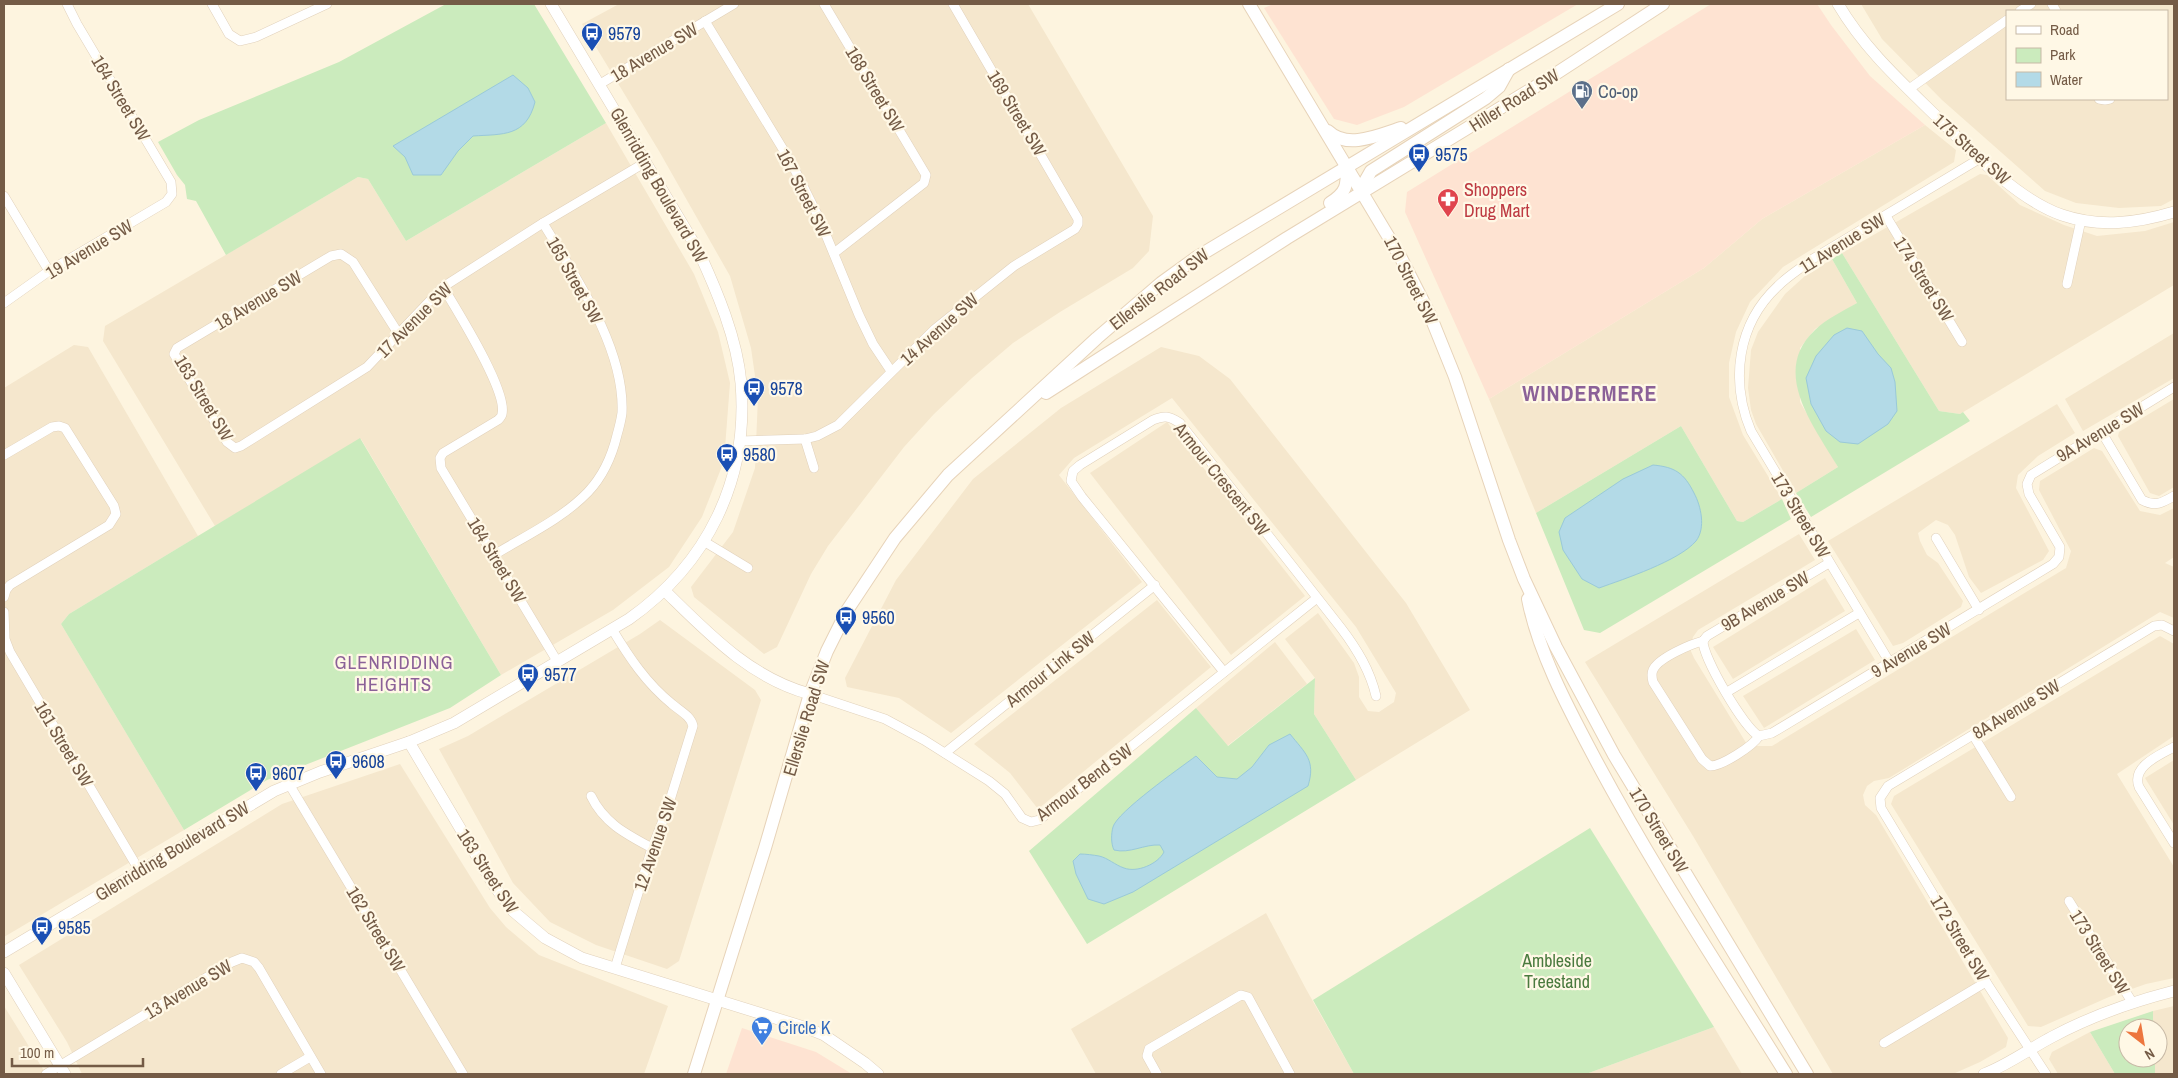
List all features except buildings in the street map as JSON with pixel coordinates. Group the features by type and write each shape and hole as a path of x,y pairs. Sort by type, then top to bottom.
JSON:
{"main road":[{"name":"170 Street SW","path":"1250,4 1363,192 1407,270 1434,324 1455,377 1524,580 1556,648 1609,747 1807,1074"},
{"name":"Hiller Road SW","path":"1346,166 1618,4"},
{"name":"Hiller Road SW","path":"1363,192 1544,82 1663,4"},
{"path":"1363,192 1363,185 1372,171 1486,98 1499,87 1509,68"},
{"path":"1322,124 1333,136 1343,140 1364,138 1418,124"},
{"path":"1194,297 1213,276 1340,197 1346,189 1346,166"},
{"name":"Ellerslie Road SW","path":"693,1073 770,834 810,694 827,651 848,610 895,538 948,475 1097,338 1161,283 1196,257 1346,166"},
{"name":"Ellerslie Road SW","path":"1011,416 1194,297 1363,192"},
{"name":"170 Street SW","path":"1524,580 1532,622 1560,687 1592,753 1633,827 1786,1074"}],"street":[{"name":"164 Street SW","path":"67,4 171,182 172,194"},
{"path":"212,4 229,34 240,41 256,37 327,4"},
{"name":"Glenridding Boulevard SW","path":"4,952 257,800 289,784 409,742 468,715 648,605 665,591 704,542 730,487 740,441 741,382 727,323 698,250 551,4"},
{"name":"18 Avenue SW","path":"600,84 734,4"},
{"name":"168 Street SW","path":"824,4 926,175 924,183 834,253"},
{"name":"169 Street SW","path":"953,4 1055,177 1078,219 1078,224"},
{"name":"175 Street SW","path":"1838,4 1872,53 1979,159 2025,195 2061,215 2081,220 2116,224 2148,220 2174,212"},
{"name":"167 Street SW","path":"705,20 792,164 819,218 859,315 873,344 891,371"},
{"path":"1909,89 2006,21"},
{"name":"11 Avenue SW","path":"1739,358 1756,314 1777,287 1811,260 1979,159"},
{"name":"17 Avenue SW","path":"235,448 311,404 368,367 443,287 543,223 646,162"},
{"name":"19 Avenue SW","path":"4,303 49,271 166,202 172,194"},
{"path":"4,196 49,271"},
{"name":"174 Street SW","path":"1886,216 1962,342"},
{"path":"2067,284 2081,220"},
{"name":"165 Street SW","path":"494,555 554,519 589,491 604,470 614,446 622,413 619,383 598,318 543,223"},
{"name":"14 Avenue SW","path":"740,441 806,439 817,436 838,425 935,329 1014,266 1075,228 1078,224"},
{"name":"18 Avenue SW","path":"177,348 331,256 341,254 354,262 398,333"},
{"name":"164 Street SW","path":"443,287 481,351 502,403 502,414 498,420 448,450 440,458 444,472 557,661"},
{"name":"163 Street SW","path":"177,348 174,354 221,433 235,448"},
{"name":"173 Street SW","path":"1739,358 1740,394 1751,431 1890,663"},
{"name":"9A Avenue SW","path":"2059,557 2058,542 2030,494 2027,484 2028,479 2035,471 2174,387"},
{"name":"Armour Crescent SW","path":"1224,672 1082,497 1072,481 1073,471 1080,465 1162,416 1170,417 1180,423 1341,628 1364,662 1372,679 1376,696"},
{"path":"4,455 44,431 59,426 70,433 114,506 116,514 114,519 102,530 10,586 4,595"},
{"path":"2101,431 2142,500 2153,505 2174,496"},
{"path":"806,439 814,468"},
{"path":"1936,538 1980,610"},
{"path":"704,542 748,568"},
{"name":"9 Avenue SW","path":"1759,736 1772,734 1980,610 2049,568 2059,557"},
{"name":"9B Avenue SW","path":"1759,736 1756,742 1723,763 1710,766 1702,759 1653,682 1652,675 1657,665 1690,644 1703,641 1707,636 1829,563"},
{"name":"Armour Link SW","path":"945,753 1155,585"},
{"path":"665,591 732,655 760,674 794,690 810,694"},
{"name":"Armour Bend SW","path":"810,694 885,719 945,753 989,781 1005,794 1022,818 1031,822 1039,820 1317,598"},
{"name":"161 Street SW","path":"4,612 5,639 10,652 139,870"},
{"path":"1726,692 1859,613"},
{"name":"8A Avenue SW","path":"1880,798 1888,786 2157,625 2162,625 2174,631"},
{"name":"12 Avenue SW","path":"612,628 647,681 692,721 693,726 614,968"},
{"path":"1703,641 1704,654 1726,692 1747,726 1759,736"},
{"path":"1973,735 2011,797"},
{"name":"163 Street SW","path":"409,742 495,887 513,912 533,930 570,953 716,998 824,1035 865,1062 878,1074"},
{"path":"2174,747 2148,763 2138,774 2139,786 2174,843"},
{"name":"162 Street SW","path":"289,784 463,1074"},
{"path":"591,796 596,808 608,822 652,848"},
{"name":"172 Street SW","path":"1880,798 1881,808 1986,982 2046,1074"},
{"name":"173 Street SW","path":"2069,901 2132,1002"},
{"name":"13 Avenue SW","path":"46,1074 62,1070 232,962 242,958 254,962 310,1056"},
{"path":"4,973 62,1070"},
{"path":"1884,1043 1986,982"},
{"path":"1988,1073 2073,1026 2132,1002 2174,991"},
{"path":"1157,1074 1147,1056 1149,1049 1241,995 1248,998 1290,1074"},
{"path":"281,1074 310,1056 321,1074"}],"shaded area":[{"path":"619,4 1028,4 1153,216 1149,251 1133,268 1013,343 934,414 904,447 828,546 811,574 777,647 764,654 694,597 691,587 733,532 755,468 758,397 751,348 730,276 659,151 582,24"},
{"path":"1273,4 1578,4 1404,107 1357,125 1334,119 1264,8"},
{"path":"1711,4 1817,4 1870,76 1925,125 1762,219 1704,268 1489,399 1405,212 1407,192"},
{"path":"1861,4 2174,4 2174,199 2161,206 2119,208 2076,203 2045,191 1942,100 1882,39"},
{"path":"606,123 694,274 718,332 730,383 724,461 702,517 669,567 613,610 501,675 361,439 215,526 103,341 105,326 358,177 368,179 406,241"},
{"path":"1925,125 1956,150 1954,162 1783,267 1750,302 1736,332 1729,363 1729,397 1743,435 1782,499 1743,522 1737,521 1681,426 1536,513 1489,399 1704,268 1762,219"},
{"path":"1980,174 1987,175 2020,205 2064,225 2097,236 2145,231 2174,222 2174,285 1960,414 1939,411 1842,253"},
{"path":"1832,259 1857,303 1815,329 1800,348 1800,402 1838,467 1796,493 1756,424 1751,410 1748,388 1751,350 1758,332 1785,294 1805,276"},
{"path":"2174,333 2174,378 2083,431 2065,399"},
{"path":"74,345 88,347 198,536 69,614 61,624 184,830 4,937 4,388"},
{"path":"1161,347 1199,356 1230,379 1406,603 1470,710 1356,780 1314,714 1315,678 1285,639 1318,613 1354,663 1359,677 1359,697 1368,711 1379,712 1394,702 1396,693 1356,627 1172,398 1074,458 1059,475 1142,582 951,733 899,698 847,687 845,678 896,580 973,479 1061,408"},
{"path":"2174,399 2174,487 2159,496 2150,493 2118,436 2119,432"},
{"path":"2057,404 2075,433 2038,456 2018,475 2016,488 2049,551 2043,560 1981,593 1969,577 1955,535 1948,525 1936,520 1918,533 1920,541 1927,555 1938,563 1963,601 1961,607 1903,643 1893,646 1828,541"},
{"path":"1167,422 1305,596 1231,655 1090,473"},
{"path":"2094,448 2102,451 2140,511 2160,515 2174,508 2174,557 2165,563 2174,567 2174,618 2160,612 1889,778 1874,781 1867,786 1863,795 1865,805 1876,815 2008,1038 2006,1047 1980,1062 1953,1074 1833,1074 1693,836 1585,662 1799,534 1815,560 1698,630 1693,637 1690,649 1748,746 1772,746 2066,568 2071,551 2039,490 2040,481"},
{"path":"1825,578 1845,611 1733,679 1713,647"},
{"path":"1157,600 1211,667 1038,809 1010,773 974,744"},
{"path":"660,620 755,690 761,700 679,961 667,969 596,945 550,922 513,883 439,749 468,736 640,634"},
{"path":"1856,629 1875,660 1764,728 1743,696"},
{"path":"2160,636 2174,644 2174,736 2117,774 2174,867 2174,978 2146,984 2109,997 2041,1027 2028,1026 1891,804 1894,796"},
{"path":"1275,642 1307,684 1227,746 1196,708"},
{"path":"2174,760 2174,825 2145,778"},
{"path":"400,764 490,908 506,927 539,955 668,1006 644,1074 82,1074 67,1042 19,965 282,804"},
{"path":"1266,913 1354,1074 1096,1074 1071,1029"},
{"path":"4,1006 46,1074 4,1074"},
{"path":"2174,1006 2174,1074 2155,1074 2155,1068 2168,1068 2168,1018 2153,1018 2153,1011"},
{"path":"1714,1027 1742,1074 1586,1074"},
{"path":"742,1028 816,1052 852,1074 726,1074"},
{"path":"2090,1032 2115,1074 2058,1074 2049,1059 2052,1052"}],"green space":[{"path":"446,4 534,4 606,123 406,241 368,179 358,177 226,255 196,201 187,199 185,185 158,142 199,120 339,62"},
{"path":"1842,253 1939,411 1960,414 1963,412 1970,421 1811,517 1796,493 1838,467 1808,417 1796,381 1796,363 1802,346 1819,326 1857,303 1832,259"},
{"path":"1681,426 1737,521 1743,522 1782,499 1791,519 1600,633 1584,630 1536,513"},
{"path":"360,438 501,675 450,708 267,780 184,830 61,624 69,614"},
{"path":"1315,678 1314,714 1356,780 1087,944 1029,851 1196,708 1228,746"},
{"name":"Ambleside Treestand","path":"1590,828 1714,1027 1586,1074 1354,1074 1313,1000"},
{"path":"2153,1011 2153,1018 2132,1018"},
{"path":"2118,1023 2118,1068 2155,1068 2155,1074 2115,1074 2090,1032"}],"water":[{"path":"513,75 528,88 535,102 526,122 519,128 503,134 473,136 458,151 441,175 413,175 405,157 393,146"},
{"path":"1847,328 1862,331 1878,354 1891,368 1895,382 1897,411 1888,424 1858,444 1840,442 1826,431 1811,404 1806,378 1816,356 1834,335"},
{"path":"1653,465 1673,469 1690,486 1697,498 1700,510 1702,524 1699,536 1696,541 1677,556 1599,588 1582,579 1563,550 1559,532 1565,518 1623,479"},
{"path":"1290,734 1308,757 1311,770 1308,786 1133,892 1104,904 1088,899 1076,874 1073,861 1080,854 1099,856 1124,868 1135,869 1152,864 1164,852 1160,845 1126,851 1114,850 1112,845 1113,827 1125,811 1137,801 1196,756 1217,777 1237,779 1252,767 1269,745"}],"place":[{"name":"9579","path":"592,52"},
{"name":"Co-op","path":"1582,110"},
{"name":"9575","path":"1419,173"},
{"name":"Shoppers Drug Mart","path":"1448,218"},
{"name":"9578","path":"754,407"},
{"name":"9580","path":"727,473"},
{"name":"9560","path":"846,636"},
{"name":"9577","path":"528,693"},
{"name":"9608","path":"336,780"},
{"name":"9607","path":"256,792"},
{"name":"9585","path":"42,946"},
{"name":"Circle K","path":"762,1046"}],"district":[{"name":"WINDERMERE","path":"1590,393"},
{"name":"GLENRIDDING HEIGHTS","path":"394,673"}]}
